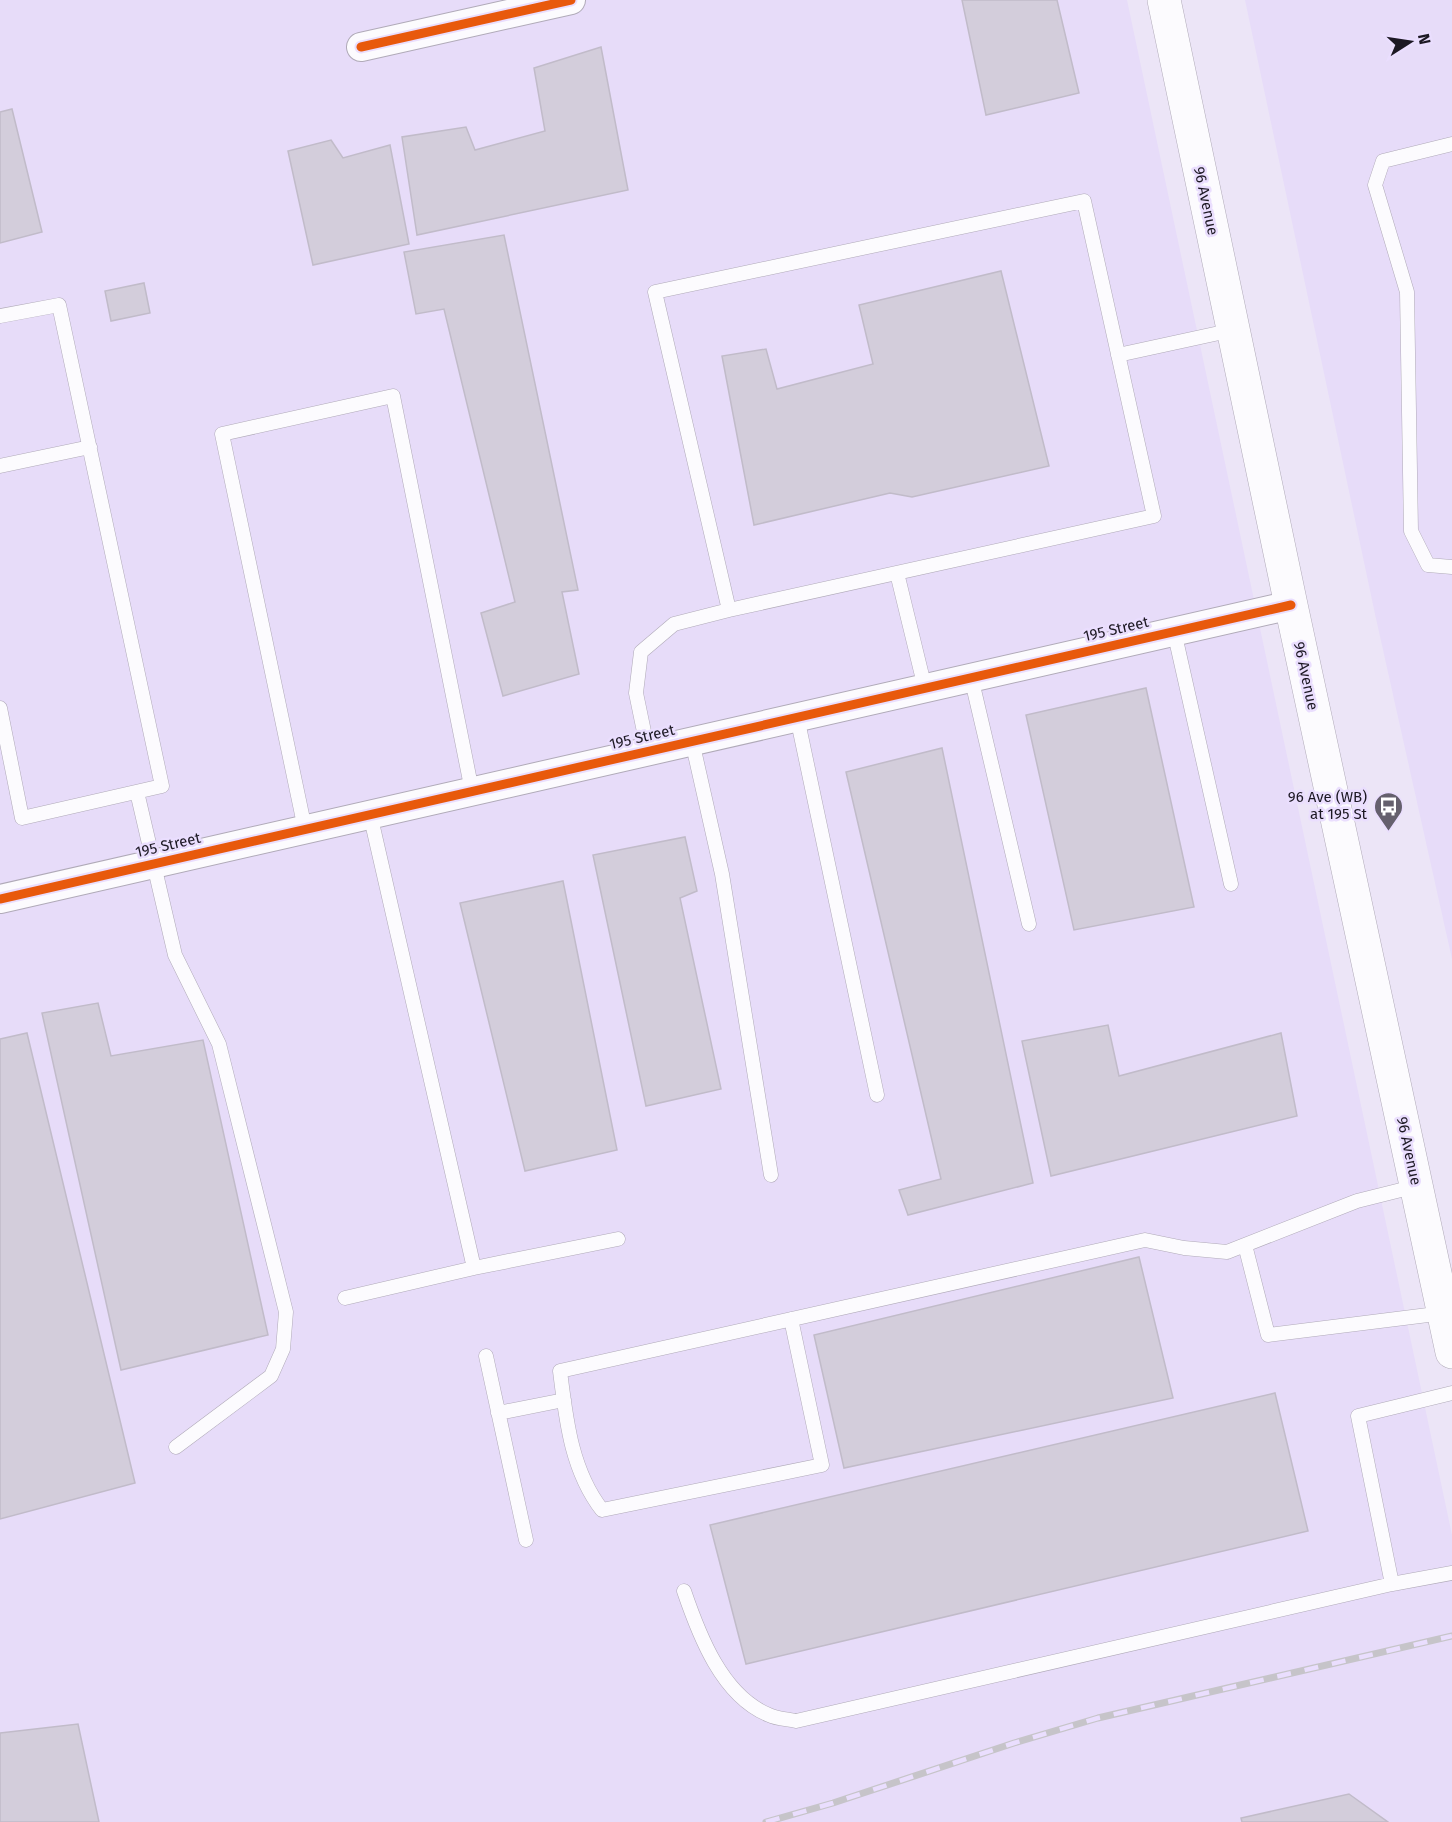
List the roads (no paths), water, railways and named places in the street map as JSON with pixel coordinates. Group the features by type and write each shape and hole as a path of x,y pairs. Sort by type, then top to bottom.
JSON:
{"main road":[{"name":"96 Avenue","path":"1164,0 1291,605 1452,1352"}],"street":[{"path":"361,47 571,0"},
{"name":"195 Street","path":"0,898 1291,605"}],"lane":[{"path":"1452,144 1383,161 1375,185 1407,292 1411,531 1428,565 1452,567"},
{"path":"648,751 636,693 641,652 674,624 1154,516 1084,201 655,292 729,610"},
{"path":"0,316 59,305 162,786 22,818 0,708"},
{"path":"1118,355 1233,330"},
{"path":"305,829 222,434 393,396 472,791"},
{"path":"0,466 90,447"},
{"path":"897,573 925,688"},
{"path":"1174,631 1231,884"},
{"path":"971,677 1029,924"},
{"path":"798,717 877,1095"},
{"path":"692,741 722,874 771,1175"},
{"path":"137,792 175,955 219,1044 286,1312 283,1349 271,1376 176,1448"},
{"path":"370,814 474,1268"},
{"path":"790,1319 822,1465 602,1510 592,1497 577,1464 568,1433 560,1371 790,1319 1145,1240 1184,1248 1227,1252 1357,1201 1417,1186"},
{"path":"345,1298 474,1268 618,1239"},
{"path":"1245,1245 1268,1335 1444,1312"},
{"path":"486,1356 526,1540"},
{"path":"1392,1584 1358,1416 1452,1393"},
{"path":"498,1413 564,1400"},
{"path":"684,1591 698,1630 717,1665 741,1698 769,1716 796,1721 1392,1584 1452,1573"}],"railway":[{"path":"766,1822 833,1803 1014,1743 1098,1718 1452,1636"}],"place":[{"name":"96 Ave (WB) at 195 St","path":"1388,832"}]}
